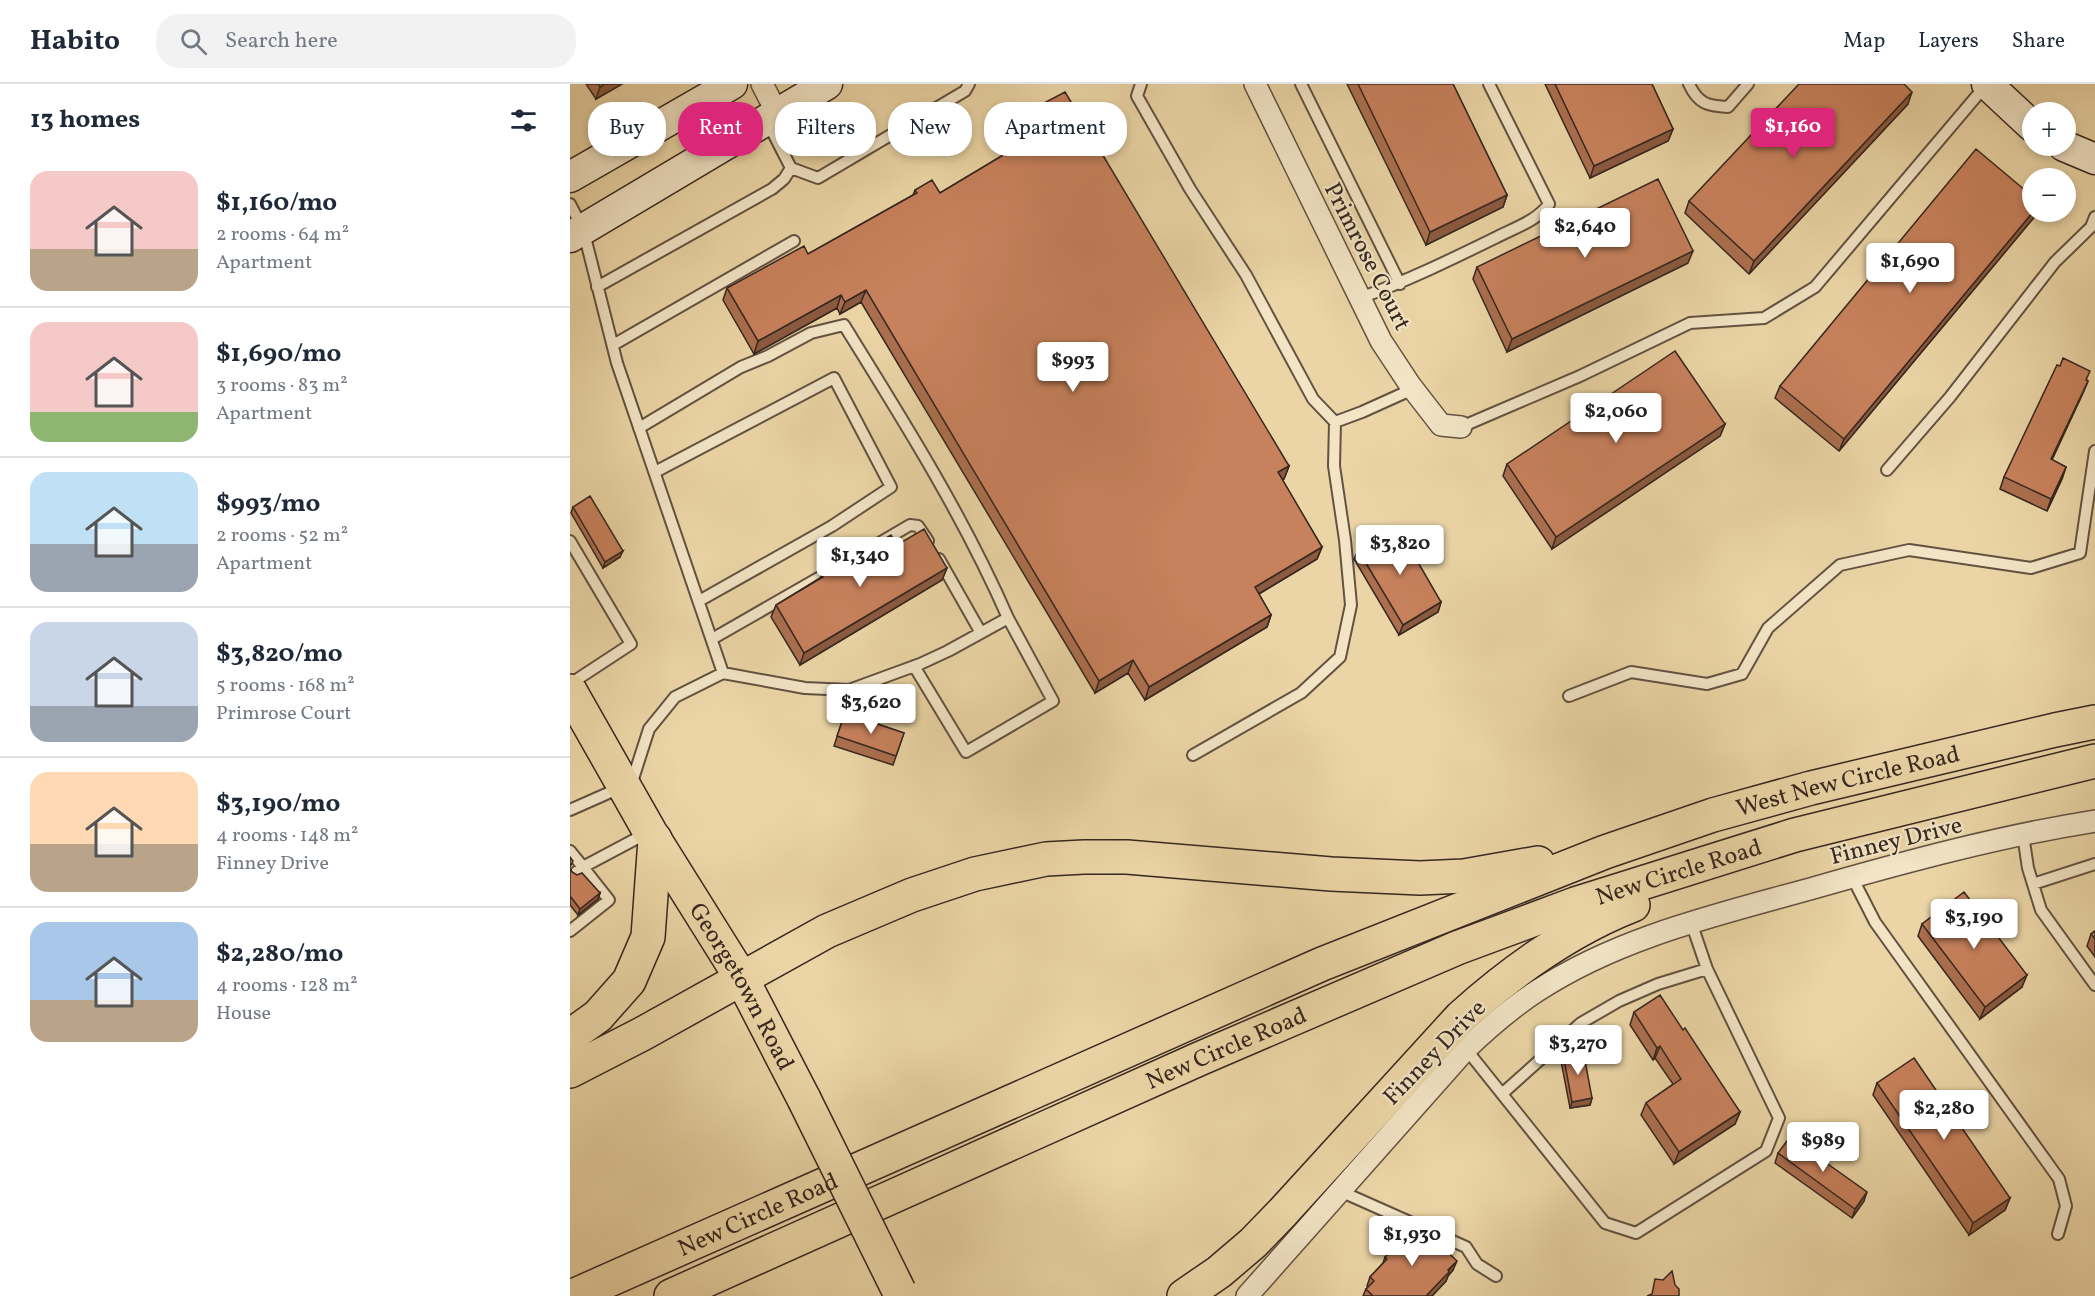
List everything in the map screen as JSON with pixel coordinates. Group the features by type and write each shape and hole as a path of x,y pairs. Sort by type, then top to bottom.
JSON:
{"main road":[{"name":"Georgetown Road","path":"570,690 652,835 742,979 900,1294"},
{"name":"West New Circle Road","path":"1605,852 1713,815 1812,788 2043,732 2095,722"},
{"name":"West New Circle Road","path":"1795,835 2095,761"},
{"path":"570,1035 598,1016 629,981 648,937 652,835"},
{"path":"1184,1296 1219,1272 1252,1243 1461,1017 1507,978 1578,931 1606,916 1795,835"},
{"name":"New Circle Road","path":"670,1296 1210,1054 1447,952 1575,904 1795,835"},
{"path":"570,1071 827,932 912,895 975,874 1047,859 1127,857 1331,874 1420,878 1464,876 1605,852"},
{"name":"New Circle Road","path":"573,1296 1322,964 1605,852"}],"street":[{"path":"570,177 732,84"},
{"path":"762,84 771,116"},
{"path":"574,223 827,84"},
{"name":"Primrose Court","path":"1255,84 1381,341 1413,389 1441,425 1461,427"},
{"path":"1987,84 2022,117"},
{"path":"2076,151 2095,159"},
{"name":"Finney Drive","path":"1247,1296 1466,1049 1498,1020 1536,991 1600,957 1691,922 1852,877 2023,835 2095,821"}],"lane":[{"path":"771,116 791,168 818,178 965,91 969,84"},
{"path":"1141,84 1137,96 1190,189 1246,275 1313,399 1335,422 1334,466 1345,540 1351,605 1340,657 1301,693 1193,755"},
{"path":"1300,84 1400,284"},
{"path":"1360,298 1400,284 1541,214 1549,204 1490,84"},
{"path":"1689,84 1693,93 1709,106 1728,107 1748,84"},
{"path":"1461,427 1580,375 1690,323 1764,318 1815,287 1987,84"},
{"path":"597,287 772,189 784,179 791,168"},
{"path":"1887,470 1950,397 2055,262 2091,228 2095,217"},
{"path":"574,223 597,287 617,363 723,673"},
{"path":"613,345 794,241"},
{"path":"639,428 741,367 768,356 811,333 844,325 930,463 987,570 1008,618 1053,701 966,752 914,666"},
{"path":"655,472 834,378 891,487 832,526 699,601"},
{"path":"1335,422 1413,389"},
{"path":"1569,696 1631,672 1707,684 1742,674 1768,628 1840,565 1909,550 2031,568 2080,553 2095,451"},
{"path":"871,548 910,525 918,526 981,633"},
{"path":"570,541 631,644 570,684"},
{"path":"712,639 841,565"},
{"path":"570,810 626,790 649,729 675,697 723,673 805,688 849,690 948,651 1008,618"},
{"path":"579,870 652,835"},
{"path":"2023,835 2028,868 2041,910 2095,985"},
{"path":"570,931 609,900 579,870 571,853"},
{"path":"2033,884 2095,864"},
{"path":"1852,877 1875,922 2059,1179 2066,1206 2058,1234"},
{"path":"1466,1049 1605,1224 1636,1233 1766,1151 1779,1118 1707,969 1691,922"},
{"path":"1503,1093 1581,1023 1619,1000 1658,984 1707,969"},
{"path":"1340,1191 1466,1247 1477,1264 1496,1276"}],"building":[{"path":"1358,84 1453,84 1507,195 1430,232"},
{"path":"1555,84 1652,84 1673,129 1594,166"},
{"path":"1799,84 1904,84 1912,92 1754,261 1689,201"},
{"path":"1065,92 1071,102 1046,102"},
{"path":"1976,149 2022,188 2022,222 2025,222 1844,439 1780,386"},
{"path":"1002,156 1103,156 1289,466 1278,472 1322,547 1255,587 1271,615 1149,687 1133,660 1099,681 866,290 845,302 841,295 758,341 727,288 804,246 808,254 917,193 915,190 932,180 940,193"},
{"path":"1658,179 1693,251 1512,339 1477,267"},
{"path":"1675,351 1725,424 1556,537 1507,464"},
{"path":"2063,358 2090,371 2086,380 2088,381 2051,459 2066,467 2051,499 2004,477 2057,365 2060,366"},
{"path":"590,496 623,551 605,562 573,507"},
{"path":"1397,526 1441,602 1403,625 1358,550"},
{"path":"924,529 947,568 804,653 776,605 891,535 897,545"},
{"path":"845,713 904,733 896,756 837,736"},
{"path":"570,868 577,875 582,873 600,893 580,909 570,896"},
{"path":"1964,892 2027,975 1985,1007 1922,924"},
{"path":"1660,995 1683,1030 1685,1028 1740,1112 1679,1152 1646,1103 1681,1079 1660,1046 1657,1048 1634,1012"},
{"path":"1583,1050 1592,1098 1572,1102 1563,1054"},
{"path":"1914,1058 2010,1198 1973,1223 1877,1083"},
{"path":"1790,1137 1867,1192 1855,1209 1778,1153"},
{"path":"1418,1224 1457,1261 1426,1296 1373,1296 1366,1289 1374,1281 1370,1277 1387,1259 1385,1257"},
{"path":"1672,1271 1675,1285 1679,1289 1679,1296 1647,1296 1652,1294 1655,1279 1663,1280"}]}
